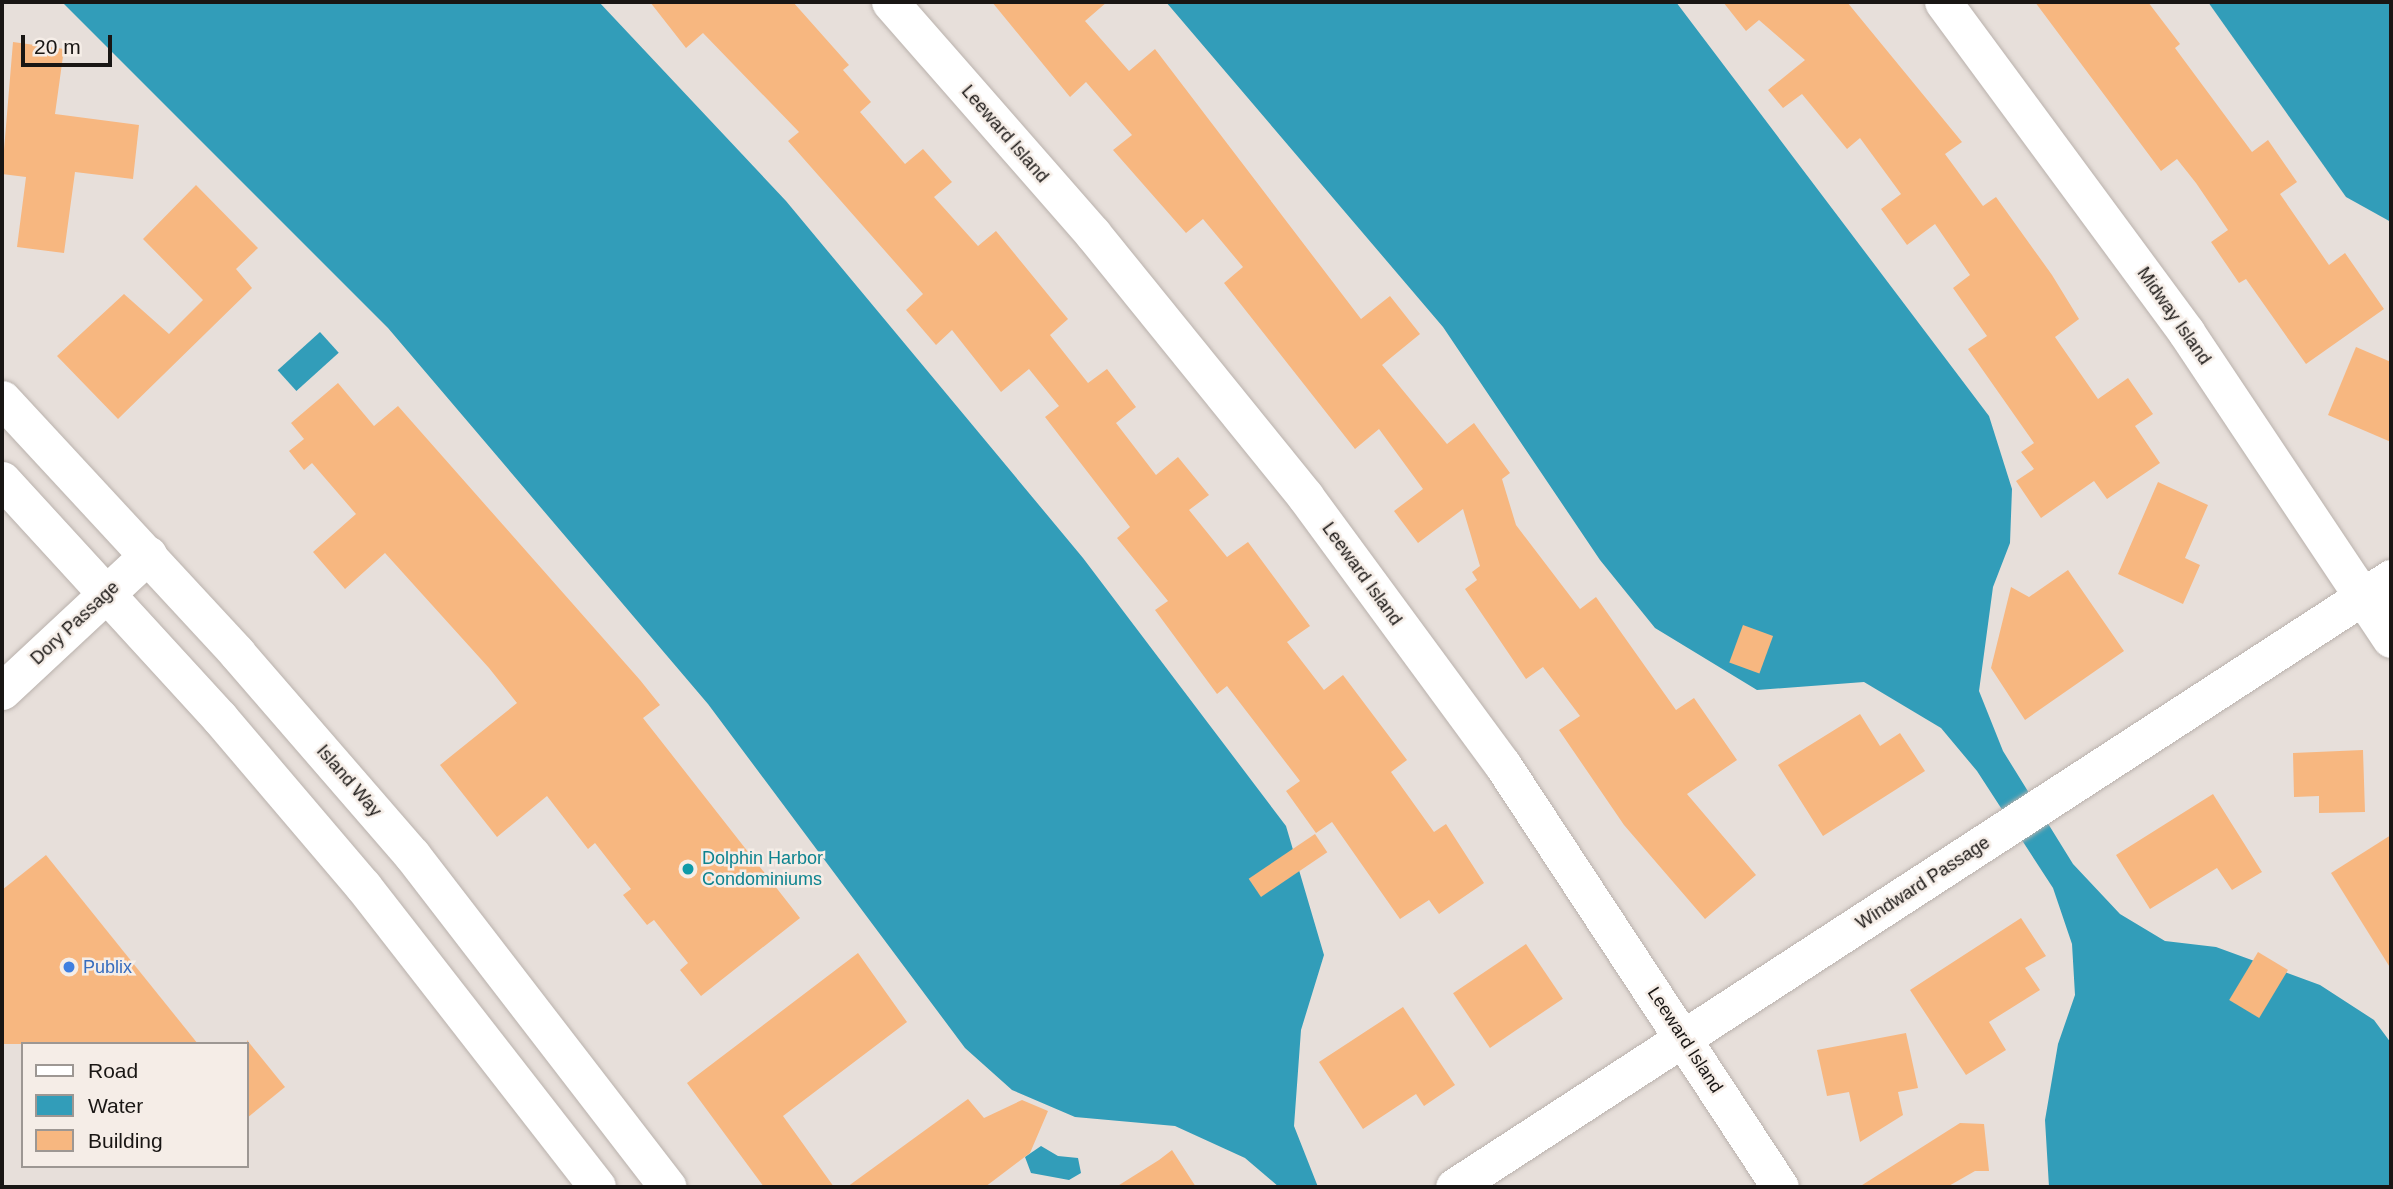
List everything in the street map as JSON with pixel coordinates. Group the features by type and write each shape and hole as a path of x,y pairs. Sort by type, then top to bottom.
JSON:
{"street":[{"name":"Leeward Island","path":"890,2 1093,234 1305,496 1502,764 1684,1037 1780,1187"},
{"name":"Midway Island","path":"1943,2 2186,332 2378,586 2391,639"},
{"name":"Island Way","path":"2,399 148,555 412,855 668,1187"},
{"path":"2,480 108,593 363,886 597,1187"},
{"name":"Dory Passage","path":"2,691 148,555"},
{"name":"Windward Passage","path":"1454,1187 2378,586"}],"water":[{"path":"62,2 599,2 786,201 1083,558 1286,826 1324,955 1301,1030 1294,1126 1318,1187 1279,1187 1245,1158 1175,1126 1075,1117 1012,1090 965,1048 708,704 388,328"},
{"path":"1166,2 1676,2 1989,416 2012,489 2010,543 1993,587 1979,691 2003,751 2073,864 2120,914 2165,941 2216,947 2320,985 2374,1020 2391,1043 2391,1187 2049,1187 2045,1120 2058,1044 2075,995 2072,944 2053,888 1977,771 1941,728 1864,682 1757,690 1655,628 1600,560 1443,327"},
{"path":"2208,2 2391,2 2391,222 2346,197"},
{"path":"320,332 339,353 296,391 278,370"},
{"path":"1041,1146 1058,1156 1078,1158 1081,1173 1069,1180 1031,1173 1025,1157"}],"building":[{"path":"650,2 793,2 849,65 843,70 871,102 860,112 905,164 923,149 952,182 934,197 978,246 996,231 1068,319 1050,335 1088,383 1107,369 1136,407 1116,423 1156,475 1178,457 1209,495 1189,510 1227,557 1248,542 1310,626 1287,642 1324,690 1343,675 1407,760 1391,772 1434,832 1446,824 1484,883 1439,914 1429,900 1400,919 1332,822 1316,833 1286,791 1300,781 1227,686 1217,694 1155,610 1168,601 1117,538 1130,527 1045,417 1059,406 1029,369 1001,392 952,330 936,345 906,310 923,294 788,141 799,132 703,33 686,48"},
{"path":"992,2 1107,2 1085,21 1129,71 1155,49 1361,319 1390,296 1420,334 1382,365 1447,444 1474,423 1510,473 1502,479 1516,525 1580,609 1596,597 1676,710 1694,698 1737,760 1687,794 1756,875 1705,919 1624,825 1559,730 1580,716 1543,667 1526,679 1465,589 1477,580 1472,572 1480,566 1463,509 1418,543 1394,511 1423,489 1379,429 1355,449 1224,283 1243,267 1203,219 1186,233 1113,150 1132,135 1086,82 1070,97"},
{"path":"1723,2 1847,2 1962,142 1945,154 1983,206 1996,197 2052,275 2079,319 2055,337 2098,399 2128,378 2153,414 2135,426 2160,463 2107,499 2094,481 2041,518 2016,481 2034,469 2021,452 2034,443 1968,349 1987,336 1953,288 1970,275 1935,224 1907,245 1881,209 1901,194 1860,138 1847,149 1802,94 1783,108 1768,90 1805,60 1759,20 1746,31"},
{"path":"2035,2 2148,2 2180,44 2175,48 2252,152 2268,140 2297,182 2280,194 2329,265 2345,253 2384,309 2306,364 2246,279 2239,283 2211,242 2228,230 2196,183 2177,159 2161,171"},
{"path":"13,42 64,49 55,114 139,125 133,179 75,172 64,253 17,247 26,177 2,174"},
{"path":"196,185 258,248 236,269 252,288 118,419 57,356 124,294 169,334 203,300 143,239"},
{"path":"2356,347 2391,362 2391,442 2328,415"},
{"path":"338,383 374,426 398,406 640,680 660,705 643,718 800,918 701,996 680,970 688,963 654,920 647,925 623,895 631,889 595,843 588,849 547,796 497,837 440,765 517,703 489,668 385,553 345,589 313,552 356,514 312,463 304,470 289,451 304,439 291,423"},
{"path":"2158,482 2208,505 2185,558 2200,565 2183,604 2118,574"},
{"path":"2068,570 2124,651 2025,720 1991,668 2011,587 2029,597"},
{"path":"1743,625 1773,636 1759,674 1729,663"},
{"path":"1860,714 1880,746 1900,733 1925,771 1823,836 1778,765"},
{"path":"2363,750 2365,812 2319,813 2319,796 2294,797 2293,753"},
{"path":"2213,794 2262,872 2232,890 2217,868 2150,909 2116,855"},
{"path":"1315,834 1327,852 1261,897 1249,879"},
{"path":"2391,835 2391,969 2331,873"},
{"name":"Publix","path":"46,855 196,1042 2,1044 2,890"},
{"path":"2021,918 2046,956 2025,968 2040,990 1989,1022 2006,1050 1966,1075 1910,990"},
{"path":"1526,944 1563,999 1490,1048 1453,993"},
{"path":"2258,952 2288,970 2259,1018 2229,1000"},
{"path":"858,953 907,1022 783,1116 834,1187 764,1187 687,1083"},
{"path":"1403,1007 1455,1085 1424,1106 1416,1094 1363,1129 1319,1062"},
{"path":"1906,1033 1918,1088 1898,1092 1903,1115 1860,1142 1849,1092 1827,1096 1817,1050"},
{"path":"247,1040 285,1087 248,1117 248,1042"},
{"path":"968,1099 984,1118 1022,1100 1048,1111 1030,1153 985,1187 847,1187"},
{"path":"1960,1123 1984,1124 1989,1171 1975,1171 1947,1187 1859,1187"},
{"path":"1172,1150 1196,1187 1116,1187 1159,1160"}],"place":[{"name":"Dolphin Harbor Condominiums","path":"688,869"},
{"name":"Publix","path":"69,967"}]}
